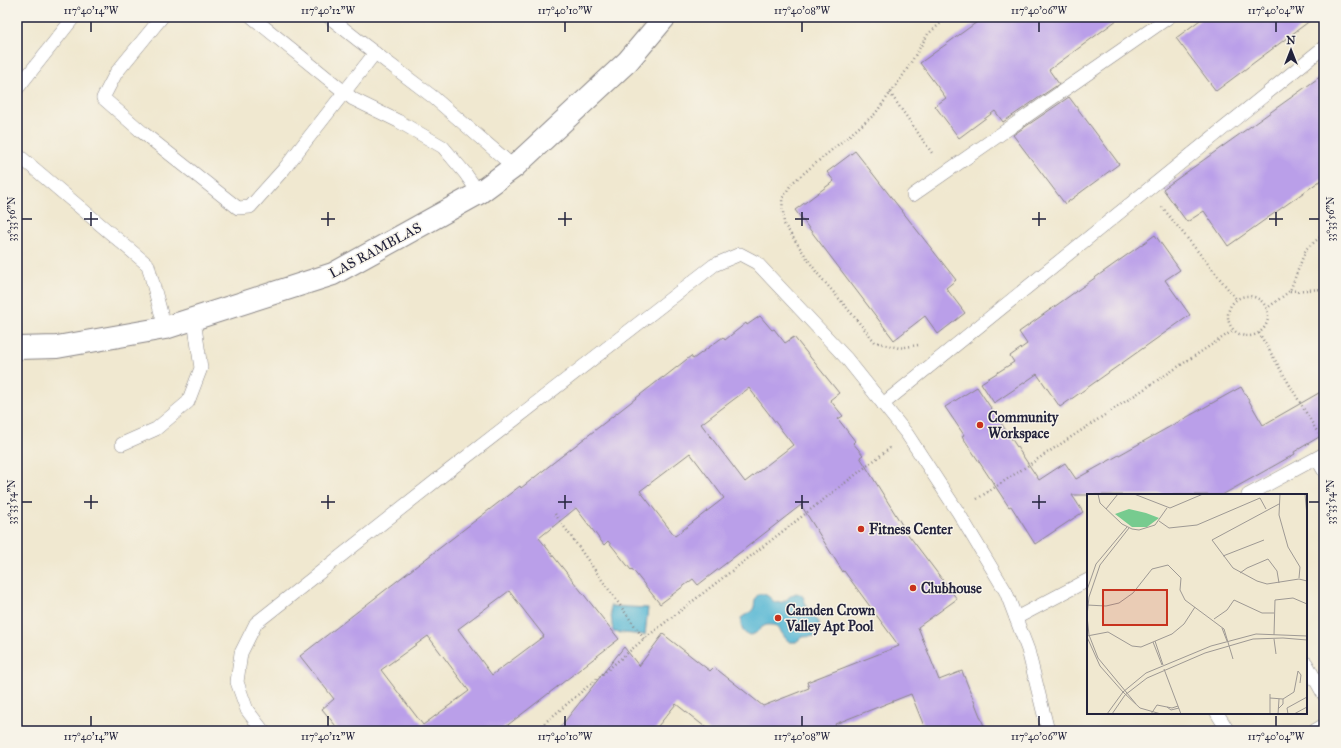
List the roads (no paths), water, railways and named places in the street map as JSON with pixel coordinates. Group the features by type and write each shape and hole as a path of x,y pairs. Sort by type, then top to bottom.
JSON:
{"street":[{"name":"LAS RAMBLAS","path":"17,348 57,347 165,328 194,320 333,274 479,193 514,167 628,61 665,17"}],"lane":[{"path":"17,89 74,17"},
{"path":"162,17 116,72 103,98 142,132 238,208 250,207 284,169 375,53"},
{"path":"252,17 353,99 398,122 443,148 465,173 479,193"},
{"path":"330,17 433,97 514,167"},
{"path":"913,195 1169,17"},
{"path":"883,404 1324,47"},
{"path":"17,154 148,265 165,328"},
{"path":"263,731 246,710 237,682 241,653 256,623 447,472 714,265 740,254 757,263 847,359 908,434 958,512 1006,592 1028,650 1048,731"},
{"path":"122,444 156,429 188,402 201,368 194,320"},
{"path":"1250,494 1321,457 1324,471"},
{"path":"1016,618 1087,581"},
{"path":"1307,665 1324,695"},
{"path":"1218,714 1228,731"},
{"path":"1314,731 1324,726"}],"water":[{"name":"Camden Crown Valley Apt Pool","path":"796,593 802,595 806,607 819,622 819,630 815,636 802,637 796,642 790,642 786,639 777,626 770,625 766,625 754,634 750,635 745,633 741,624 741,618 752,610 755,600 759,594 764,594 770,597 774,602 778,603 784,602"},
{"path":"610,606 648,608 645,635 613,632"}],"place":[{"name":"Community Workspace","path":"980,425"},
{"name":"Fitness Center","path":"861,529"},
{"name":"Clubhouse","path":"913,588"},
{"name":"Camden Crown Valley Apt Pool","path":"778,618"}]}
